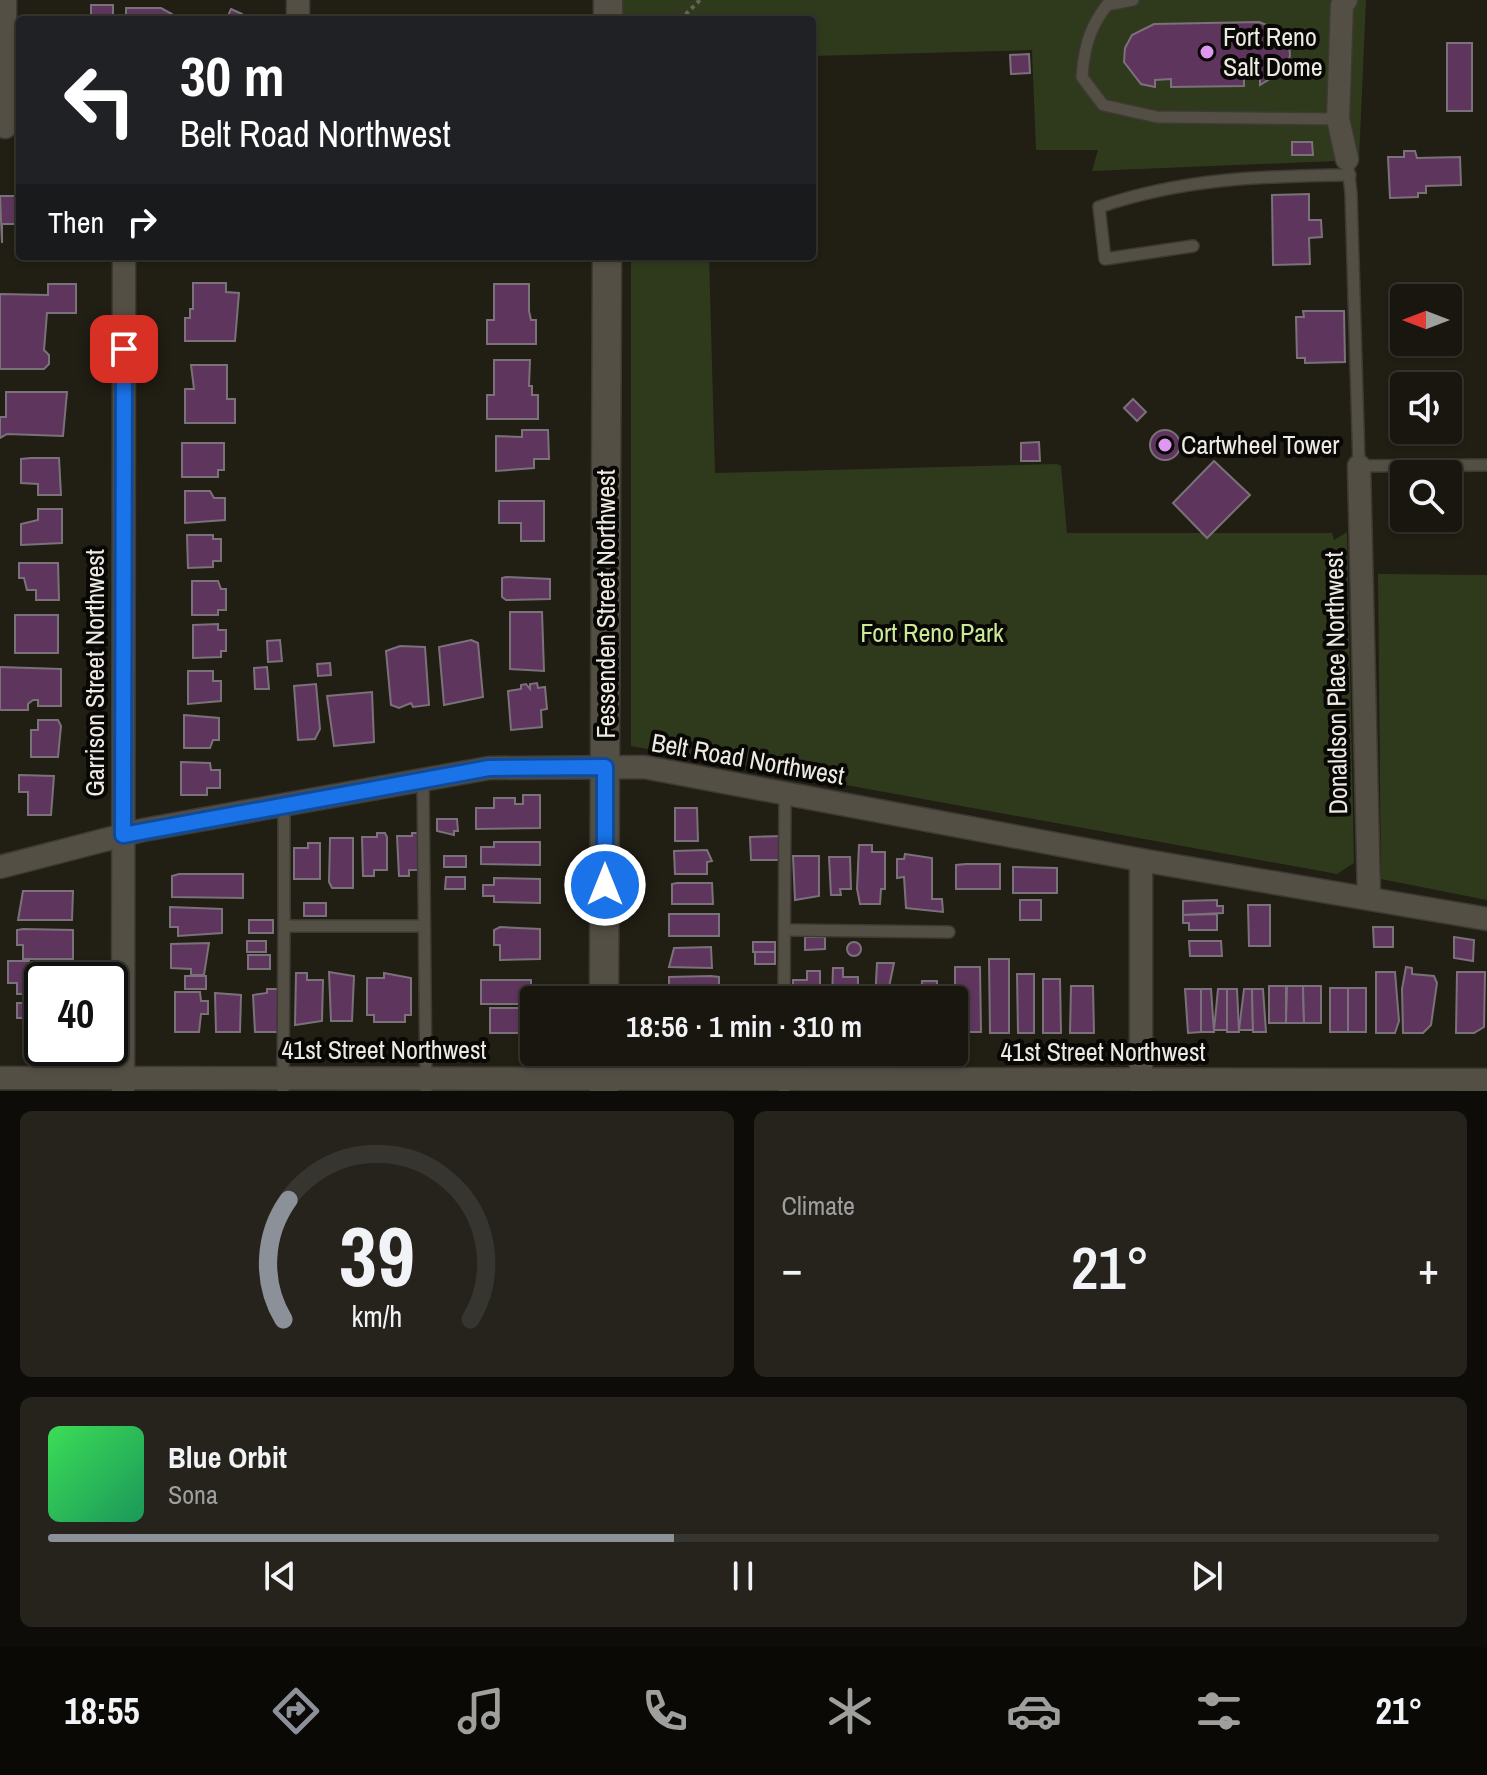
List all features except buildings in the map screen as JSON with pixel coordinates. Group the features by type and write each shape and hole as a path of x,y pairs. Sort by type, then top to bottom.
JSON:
{"street":[{"path":"5,0 8,127"},
{"path":"1340,2 1338,119 1348,167"},
{"name":"Garrison Street Northwest","path":"123,1084 124,260"},
{"name":"Fessenden Street Northwest","path":"604,986 607,260"},
{"name":"Donaldson Place Northwest","path":"1359,466 1369,898"},
{"name":"Belt Road Northwest","path":"0,867 123,835 489,768 644,767 1141,860 1487,919"},
{"path":"1141,860 1141,1085"},
{"name":"41st Street Northwest","path":"0,1078 123,1084 426,1085 604,1074 784,1085 1325,1085 1487,1080"}],"lane":[{"path":"1133,0 1107,5 1093,23 1084,49 1082,77 1103,105 1157,117 1338,119"},
{"path":"1193,246 1105,259 1099,207 1150,189 1348,167 1359,466 1487,465"},
{"path":"423,780 426,1085"},
{"path":"784,986 785,793"},
{"path":"283,1084 284,805"},
{"path":"284,926 424,926"},
{"path":"785,930 949,932"}],"path":[{"path":"684,16 700,0"}],"green space":[{"path":"622,0 1366,0 1359,160 1092,171 1098,150 1036,150 1032,50 816,56 816,16 622,16"},
{"name":"Fort Reno Park","path":"631,260 709,260 715,473 1057,464 1061,466 1067,533 1332,533 1334,540 1347,532 1354,863 1337,874 631,746"},
{"path":"1378,574 1487,575 1487,900 1381,879"}],"place":[{"name":"Fort Reno Salt Dome","path":"1207,52"},
{"name":"Cartwheel Tower","path":"1165,445"}],"route":[{"path":"124,349 123,835 489,768 605,767 605,885"}]}
